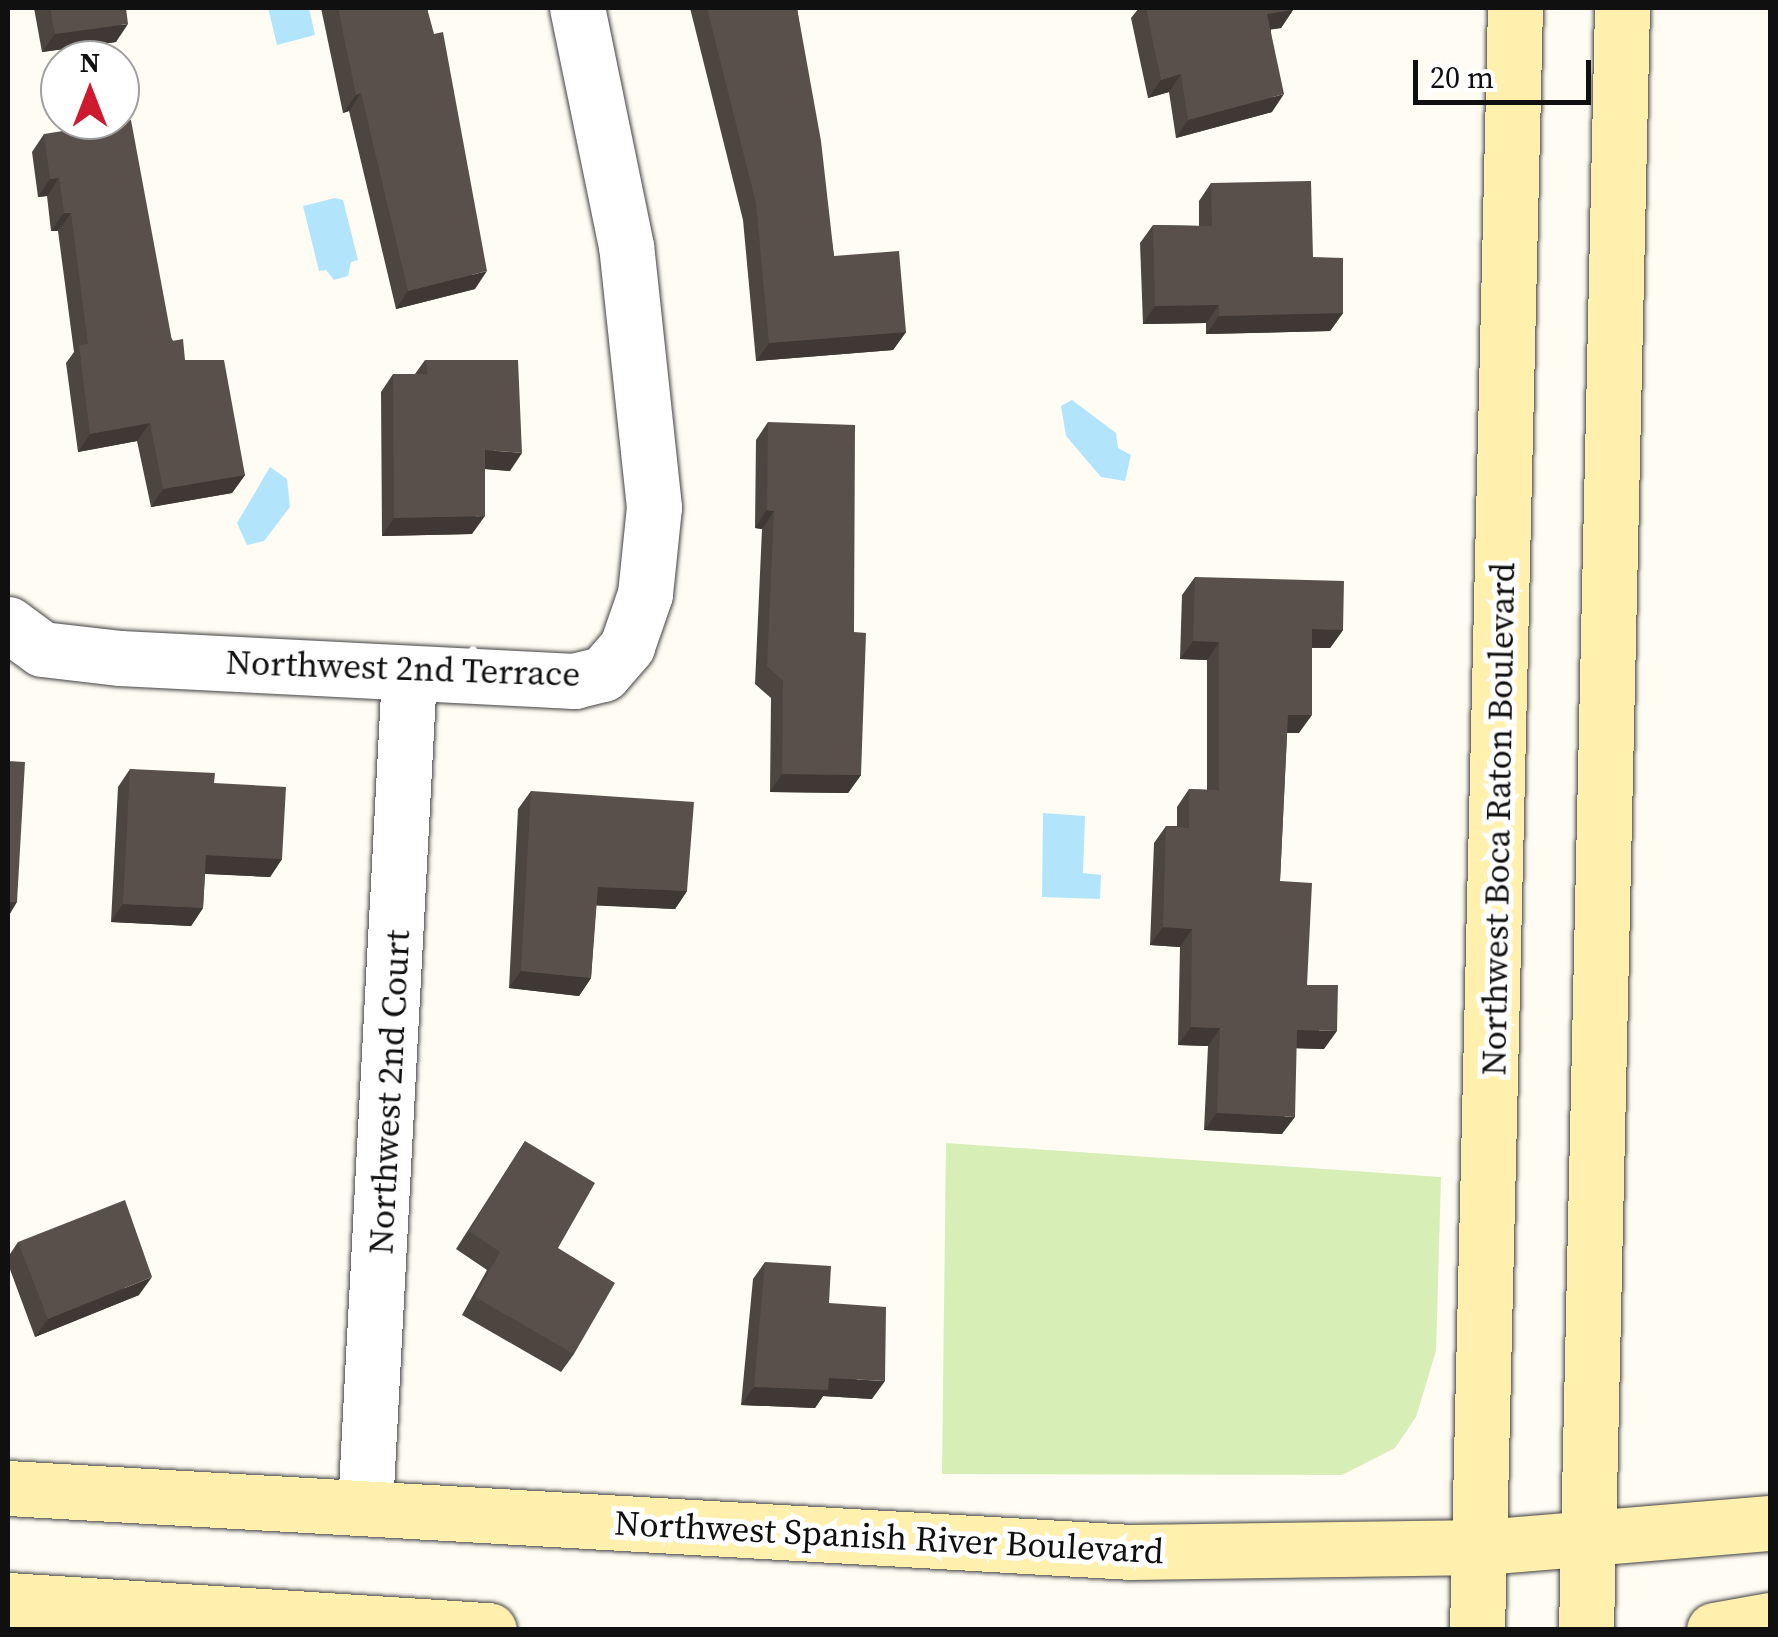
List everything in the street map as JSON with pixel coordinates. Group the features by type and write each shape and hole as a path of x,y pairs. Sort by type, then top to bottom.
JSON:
{"street":[{"name":"Northwest 2nd Terrace","path":"8,624 42,649 409,675 574,681 603,674 627,646 644,594 654,507 646,400 626,246 577,8"},
{"name":"Northwest Boca Raton Boulevard","path":"1477,1630 1483,1547 1515,8"},
{"path":"1586,1630 1622,8"},
{"name":"Northwest 2nd Court","path":"365,1508 409,675"},
{"name":"Northwest Spanish River Boulevard","path":"8,1488 1130,1552 1483,1547 1590,1542 1770,1523"},
{"path":"8,1600 469,1629"},
{"path":"1714,1630 1770,1620"}],"green space":[{"path":"946,1143 1441,1177 1436,1351 1416,1417 1395,1448 1342,1475 942,1474"}],"water":[{"path":"268,8 309,8 315,35 277,45"},
{"path":"335,198 343,200 358,260 351,262 348,276 334,280 326,270 319,271 303,206"},
{"path":"1072,400 1116,433 1118,448 1131,455 1125,481 1101,477 1066,436 1061,406"},
{"path":"270,467 287,479 290,507 264,541 247,545 237,523"},
{"path":"1043,813 1085,816 1083,873 1101,875 1100,899 1042,897"}],"building":[{"path":"50,8 126,8 128,24 55,34"},
{"path":"338,8 427,8 434,34 443,32 487,271 408,291 361,93 356,95"},
{"path":"707,8 797,8 821,141 834,256 899,251 906,332 769,343 756,203"},
{"path":"1146,8 1293,8 1267,14 1284,94 1188,120 1181,74 1161,80"},
{"path":"45,140 135,140 172,341 183,339 185,360 224,360 245,475 163,489 150,423 90,434 79,345 88,344 71,213 64,213 59,178 50,179"},
{"path":"1311,181 1313,257 1343,258 1343,313 1219,316 1219,305 1155,306 1153,225 1212,226 1211,183"},
{"path":"425,360 518,360 522,453 485,450 485,516 394,518 393,374 428,374"},
{"path":"768,422 855,425 854,632 866,633 861,775 782,774 783,681 767,666 774,511 767,510"},
{"path":"1195,577 1344,581 1343,630 1312,629 1312,715 1288,715 1280,881 1312,883 1307,985 1338,985 1337,1031 1297,1030 1295,1117 1217,1113 1220,1028 1191,1027 1192,929 1163,927 1166,826 1189,828 1189,789 1219,790 1219,642 1193,641"},
{"path":"8,761 25,762 17,902 8,902"},
{"path":"130,769 215,773 214,783 286,787 282,859 206,855 203,908 123,904"},
{"path":"531,791 694,802 687,891 598,887 591,978 521,971"},
{"path":"525,1141 595,1183 558,1248 615,1283 574,1354 475,1297 500,1252 469,1231"},
{"path":"125,1200 152,1277 48,1319 18,1242"},
{"path":"765,1262 831,1266 829,1303 886,1307 885,1381 829,1378 828,1390 754,1387"}]}
